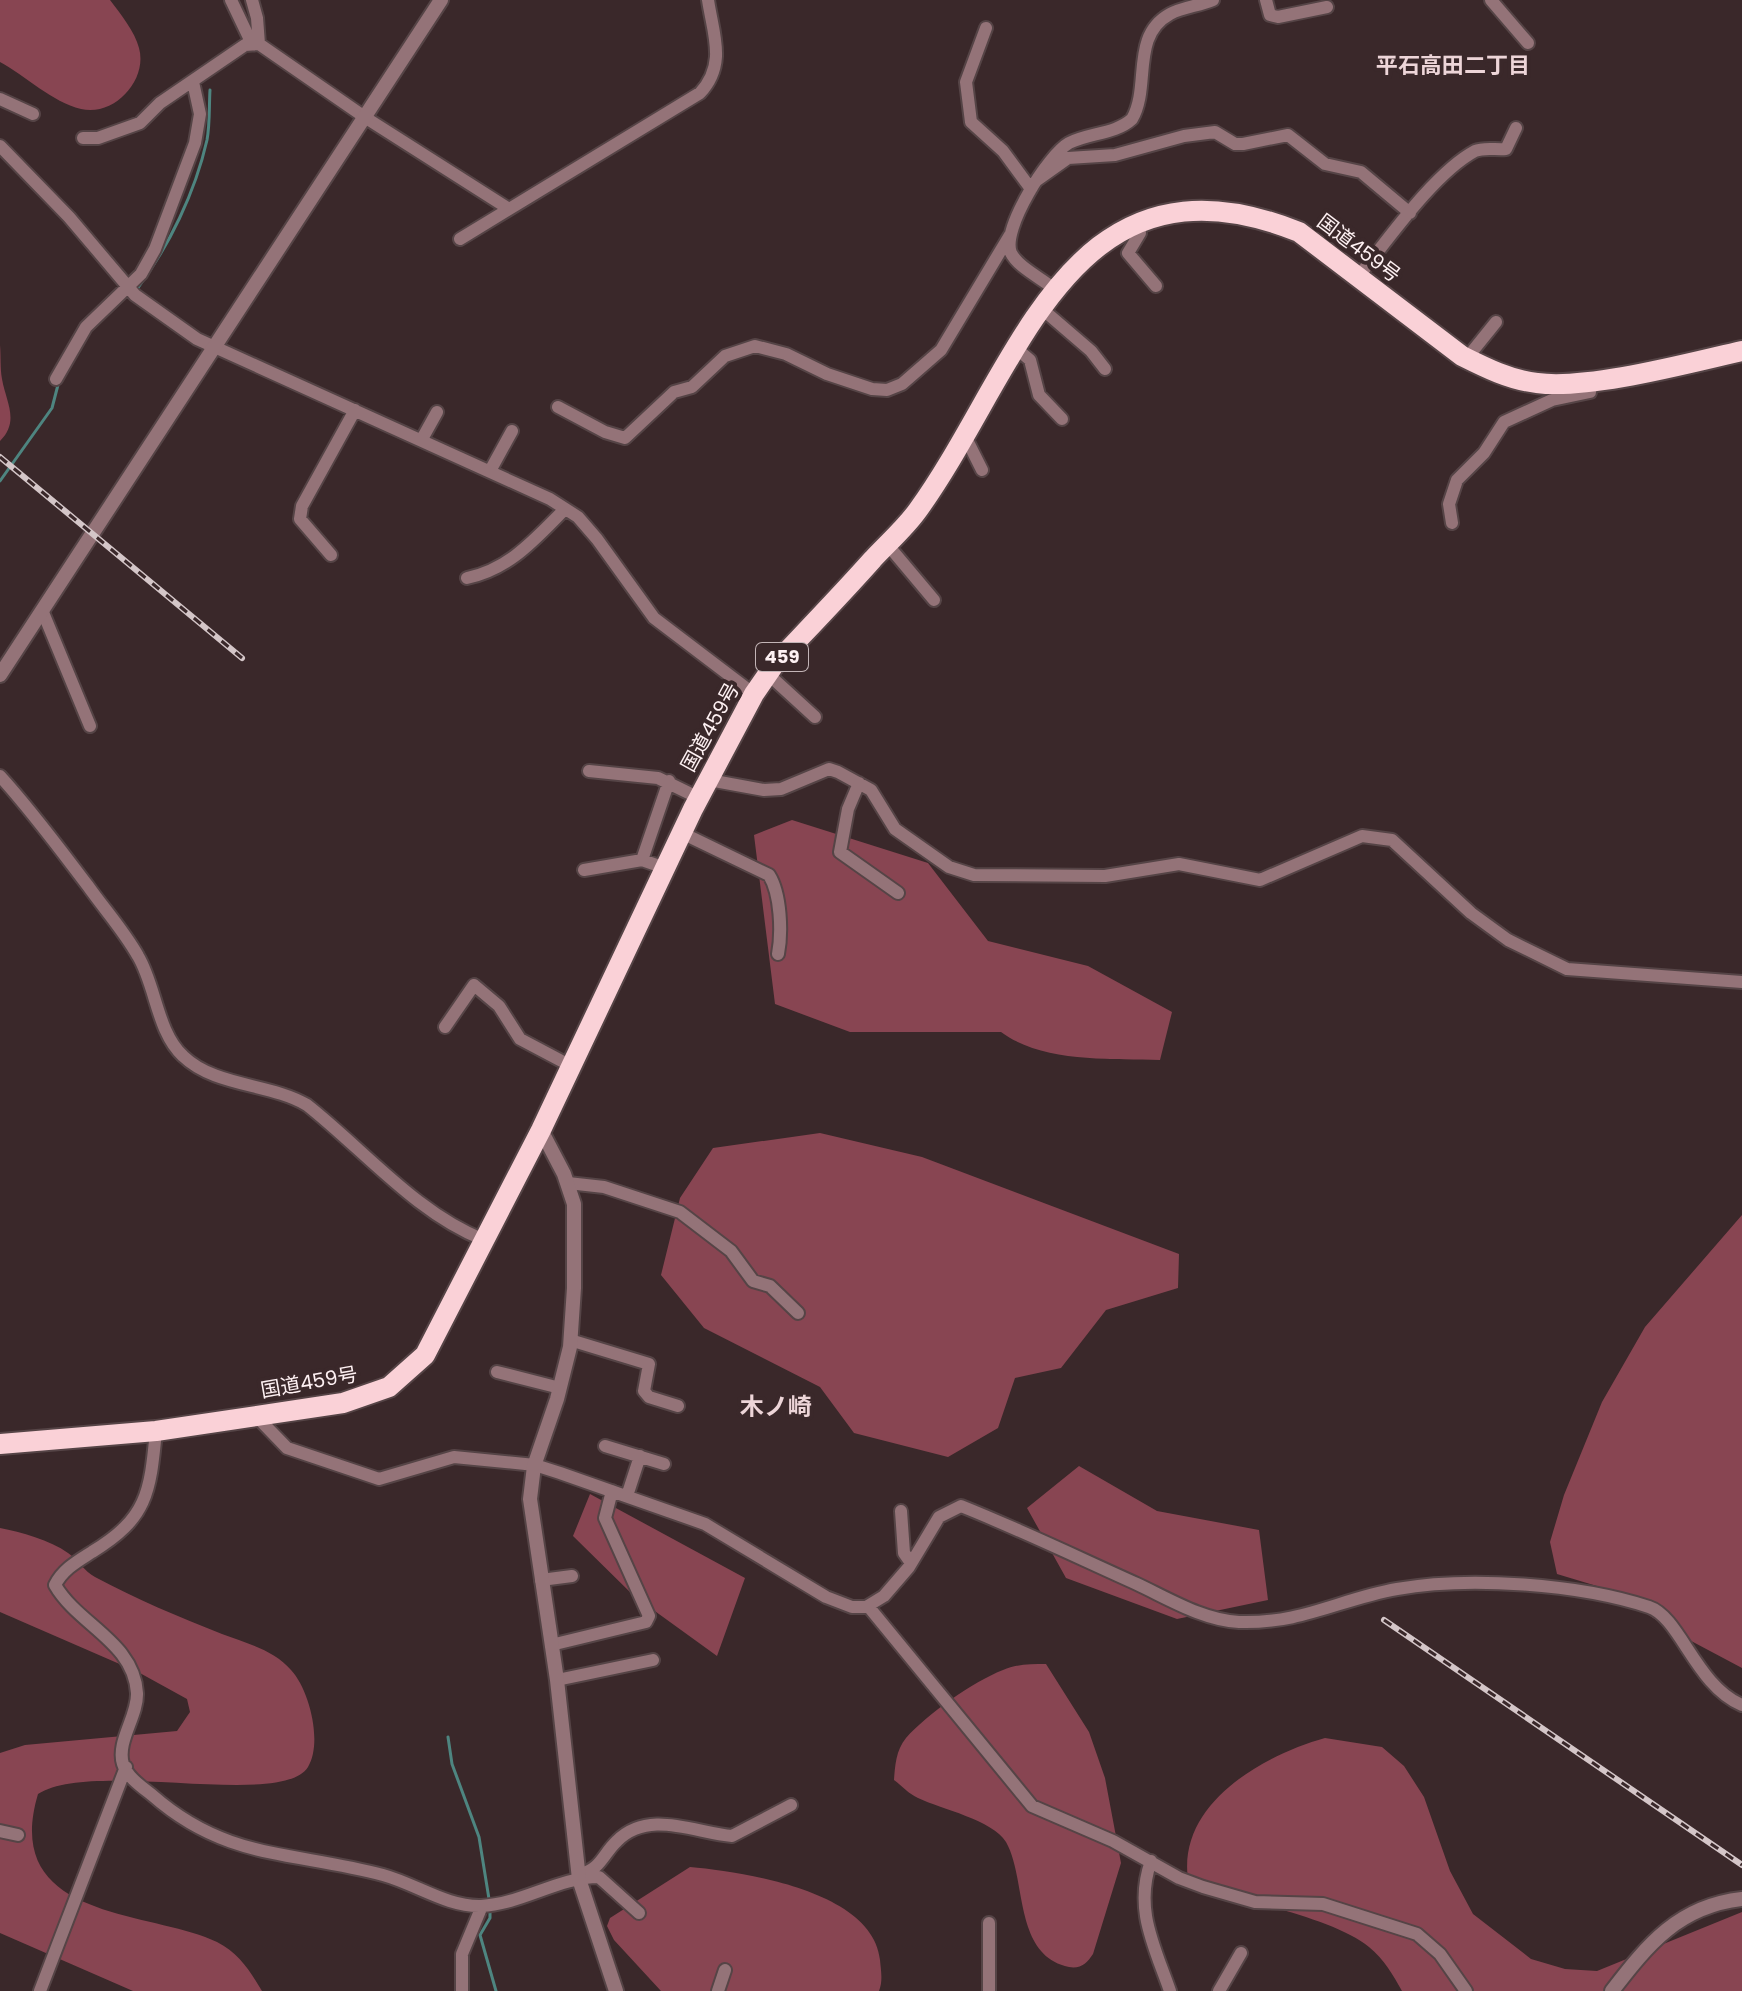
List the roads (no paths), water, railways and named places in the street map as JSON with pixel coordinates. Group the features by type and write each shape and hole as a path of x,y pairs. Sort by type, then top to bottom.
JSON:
{"highway":[{"name":"国道459号","path":"0,1444 156,1431 343,1403 389,1387 425,1355 541,1130 682,833 754,694 768,674 916,513 1053,288 1091,250 1139,223 1169,213 1205,209 1256,216 1299,232 1467,358 1489,369 1538,384 1591,380 1742,351"}],"street":[{"path":"231,0 255,44 509,209"},
{"path":"252,0 257,18 255,44"},
{"path":"0,675 441,0"},
{"path":"460,239 700,93 711,79 718,54 708,0"},
{"path":"558,407 605,432 625,438 674,392 692,387 725,356 755,346 786,354 827,374 872,389 893,388 941,350 1010,235 1034,185 1060,149 1132,119 1140,100 1144,51 1155,26 1174,12 1213,0"},
{"path":"1266,0 1270,15 1278,17 1327,7"},
{"path":"1491,0 1528,43"},
{"path":"986,28 966,82 971,122 1034,185"},
{"path":"83,138 98,138 140,123 160,103 255,44"},
{"path":"56,379 86,327 141,274 155,249 195,143 200,114 193,82"},
{"path":"0,99 33,114"},
{"path":"1358,277 1410,213 1446,175 1478,149 1506,149 1516,128"},
{"path":"1034,185 1068,158 1115,155 1184,136 1215,132 1235,144 1288,135 1325,164 1361,172 1410,213"},
{"path":"0,146 69,217 144,303 213,348 422,439 578,517 615,560 654,618 754,694"},
{"path":"1139,223 1140,233 1128,253 1156,286"},
{"path":"1010,235 1009,249 1016,260 1053,288"},
{"path":"1041,308 1091,351 1105,369"},
{"path":"1467,358 1496,322"},
{"path":"1017,349 1030,360 1039,395 1062,419"},
{"path":"1452,523 1449,504 1457,480 1484,453 1504,422 1552,400 1585,395 1590,392 1591,380"},
{"path":"331,555 300,519 302,506 355,410"},
{"path":"422,439 437,412"},
{"path":"490,471 512,431"},
{"path":"965,436 982,470"},
{"path":"467,578 496,568 521,553 565,509"},
{"path":"887,544 934,600"},
{"path":"42,610 90,726"},
{"path":"768,674 815,717"},
{"path":"589,771 669,781 704,789 764,790 781,789 829,769 871,790 895,829 961,872 1105,876 1179,864 1260,880 1362,836 1380,836 1392,840 1471,913 1508,940 1567,969 1742,982"},
{"path":"0,776 62,850 140,959 171,1039 181,1055 210,1072 299,1100 450,1223 484,1240"},
{"path":"642,860 669,781"},
{"path":"859,783 848,809 840,852 898,893"},
{"path":"682,833 769,875 779,917 781,939 778,954"},
{"path":"584,870 642,860 665,868"},
{"path":"445,1027 474,985 499,1006 520,1039 571,1066"},
{"path":"541,1130 568,1183 574,1204 570,1340 560,1388 535,1465 530,1499 557,1680 578,1877 616,1991"},
{"path":"568,1183 604,1187 680,1212 731,1251 753,1281 770,1286 798,1313"},
{"path":"570,1340 649,1364 644,1391 649,1397 678,1406"},
{"path":"497,1372 560,1388"},
{"path":"255,1415 287,1448 379,1479 454,1457 535,1465 705,1524 826,1597 852,1607 868,1606 884,1596 911,1563 939,1517 961,1506 1218,1620 1272,1621 1295,1618 1397,1589 1440,1584 1524,1585 1596,1596 1651,1608 1667,1618 1705,1675 1725,1698 1742,1705"},
{"path":"40,1991 126,1767 125,1742 137,1696 130,1664 69,1605 55,1585 71,1565 112,1540 132,1523 143,1508 152,1475 156,1431"},
{"path":"605,1446 664,1464"},
{"path":"627,1496 640,1456"},
{"path":"551,1645 646,1622 649,1616 605,1518 612,1491"},
{"path":"901,1511 904,1553 911,1563"},
{"path":"541,1580 572,1576"},
{"path":"868,1606 1032,1806 1151,1861 1179,1878 1232,1896 1255,1902 1323,1904 1417,1934 1440,1954 1466,1991"},
{"path":"557,1680 653,1660"},
{"path":"126,1767 136,1782 172,1814 224,1842 382,1875 442,1898 482,1906 578,1877 600,1865 614,1843 635,1828 693,1827 732,1836 791,1805"},
{"path":"0,1831 18,1835"},
{"path":"1151,1861 1142,1895 1143,1913 1170,1991"},
{"path":"578,1877 604,1880 639,1913"},
{"path":"1612,1991 1658,1935 1673,1922 1705,1906 1742,1899"},
{"path":"462,1991 462,1954 482,1906"},
{"path":"989,1923 986,1981 989,1991"},
{"path":"1219,1991 1241,1953"},
{"path":"718,1991 725,1970"}],"waterway":[{"path":"137,289 170,237 196,180 207,140 210,90"},
{"path":"0,481 52,408 59,381"},
{"path":"448,1737 452,1764 479,1837 489,1899"},
{"path":"490,1907 490,1918 480,1935 496,1991"}],"railway":[{"path":"0,457 242,658"},
{"path":"1384,1620 1742,1865"}],"district":[{"name":"平石高田二丁目","path":"1453,65"},
{"name":"木ノ崎","path":"776,1407"}]}
